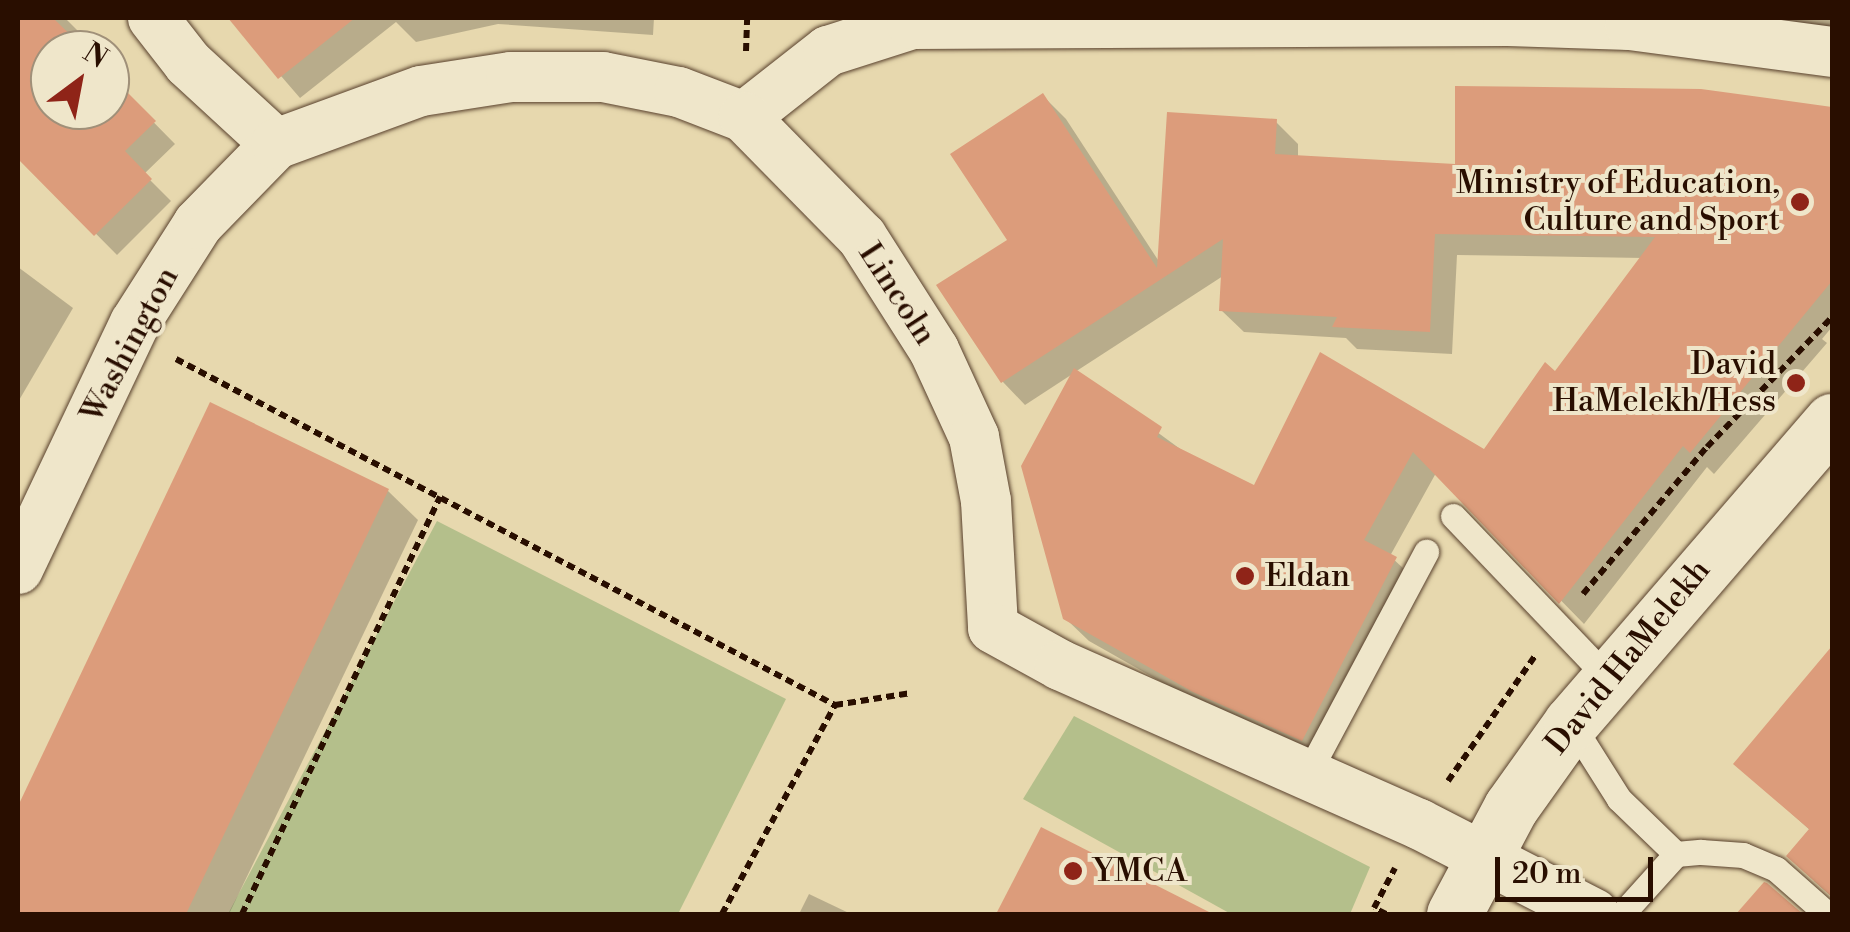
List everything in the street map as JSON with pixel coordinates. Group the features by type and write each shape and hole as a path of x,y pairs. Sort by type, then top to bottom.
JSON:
{"street":[{"path":"153,18 188,63 276,144"},
{"path":"744,117 828,51 871,32 912,24 1508,19 1630,24 1832,52"},
{"name":"Lincoln","path":"276,144 420,91 512,77 603,78 679,92 744,117 862,237 934,350 974,436 986,501 993,628 1060,665 1308,773 1594,914"},
{"name":"Washington","path":"18,570 131,335 198,224 276,144"},
{"name":"David HaMelekh","path":"1454,914 1483,857 1571,723 1832,421"}],"lane":[{"path":"1453,516 1608,677"},
{"path":"1308,773 1426,552"},
{"path":"1571,723 1619,799 1676,854 1742,855 1776,869 1827,914"},
{"path":"1622,914 1676,854"}],"path":[{"path":"131,335 835,704 911,693"},
{"path":"242,914 440,497"},
{"path":"722,914 835,704"},
{"path":"1374,908 1386,914"}],"green space":[{"path":"437,521 786,699 678,914 228,914"},
{"path":"1074,716 1370,867 1350,914 1231,914 1023,799"}],"building":[{"path":"18,18 53,18 65,30 30,30 30,130 130,130 130,95 156,121 125,151 152,179 94,236 18,159"},
{"path":"228,18 355,18 278,79"},
{"path":"1455,86 1701,89 1832,107 1832,281 1690,453 1683,446 1559,604 1413,452 1364,540 1397,557 1302,741 1193,692 1063,619 1021,466 1074,368 1162,427 1157,437 1254,485 1320,352 1484,449 1545,362 1555,371 1655,237 1435,234 1430,332 1332,327 1337,317 1219,311 1223,239 1001,383 936,285 1007,240 950,154 1043,93 1157,268 1167,112 1277,119 1275,154 1455,164"},
{"path":"210,402 389,489 186,914 18,914 18,806"},
{"path":"1832,646 1832,897 1786,856 1809,829 1733,764"},
{"name":"YMCA","path":"1041,827 1213,914 996,914"},
{"path":"1767,883 1803,914 1736,914"}],"place":[{"name":"Ministry of Education, Culture and Sport","path":"1800,202"},
{"name":"David HaMelekh/Hess","path":"1796,383"},
{"name":"Eldan","path":"1245,576"},
{"name":"YMCA","path":"1073,871"}]}
